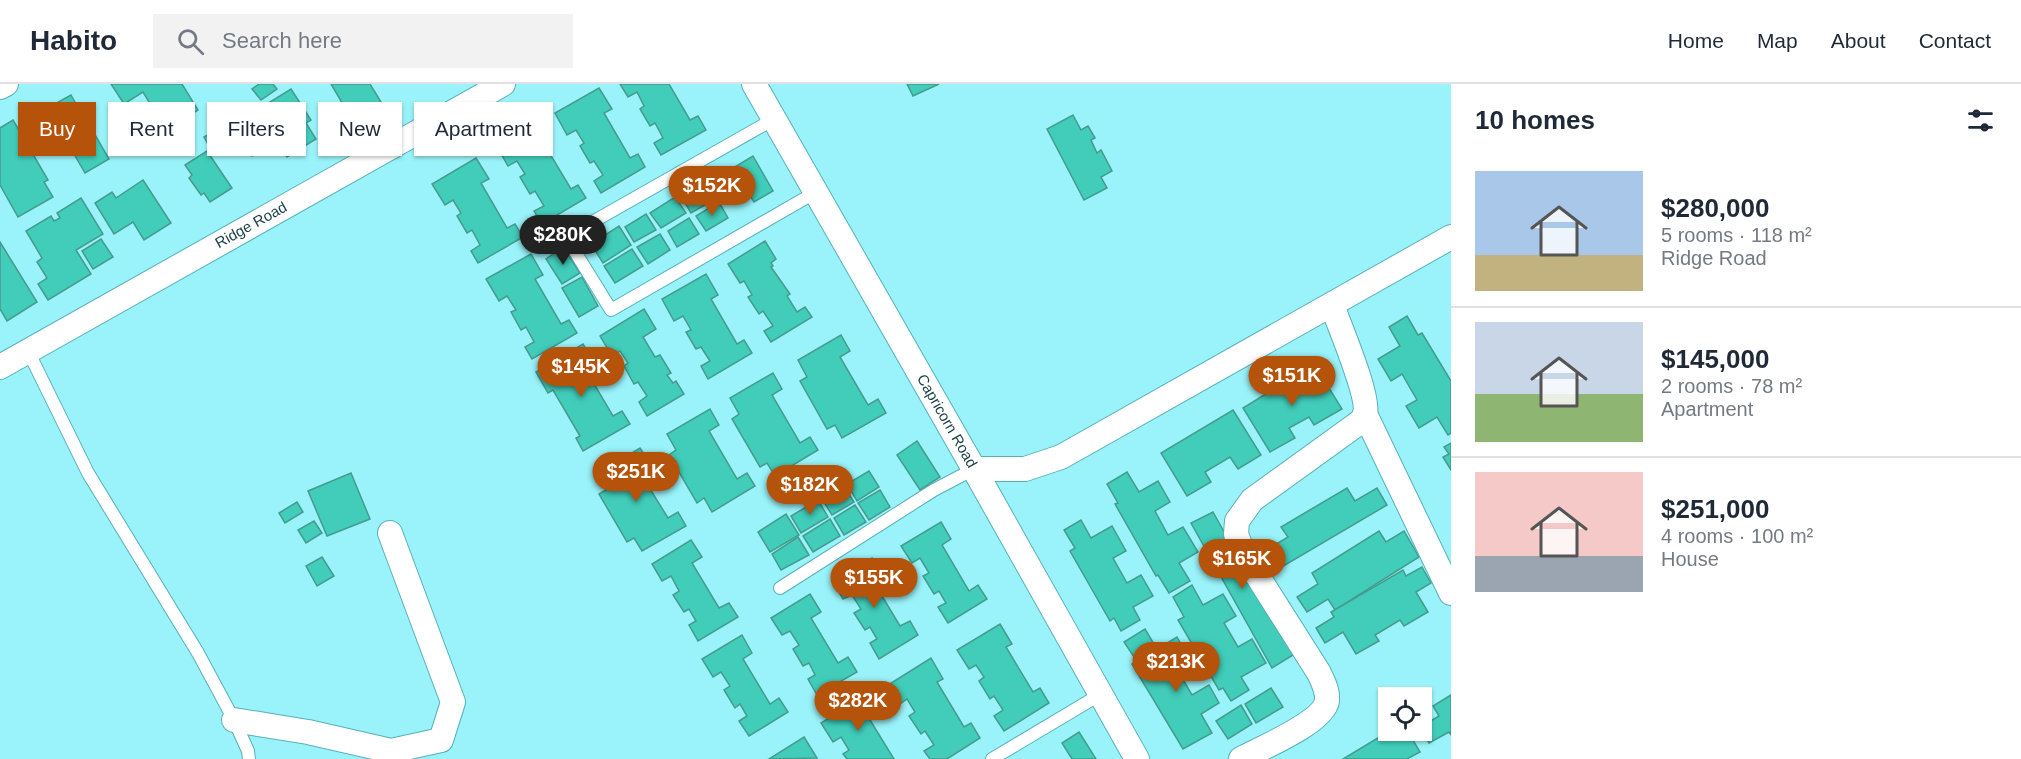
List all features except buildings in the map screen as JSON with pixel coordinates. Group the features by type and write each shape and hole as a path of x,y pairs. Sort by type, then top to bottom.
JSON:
{"street":[{"path":"0,87 6,84"},
{"name":"Ridge Road","path":"0,367 502,84"},
{"name":"Capricorn Road","path":"754,84 975,469 1137,759"},
{"path":"975,469 1025,469 1061,457 1451,237"},
{"path":"1332,304 1360,384 1365,401 1365,414 1451,593"},
{"path":"1241,759 1317,717 1327,700 1326,688 1319,673 1243,554 1236,534 1237,521 1252,500 1360,422 1365,414"},
{"path":"234,720 308,732 391,751 441,740 453,702 390,533"}],"lane":[{"path":"774,119 566,237 611,310 816,192"},
{"path":"28,351 88,473 198,653 234,720 248,751 249,759"},
{"path":"780,588 934,490 975,469"},
{"path":"992,759 1101,694"}]}
